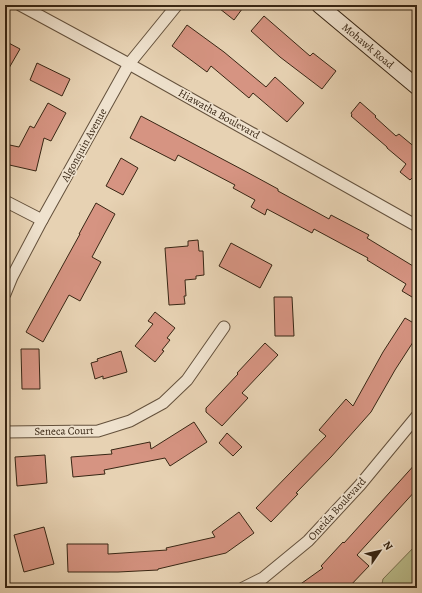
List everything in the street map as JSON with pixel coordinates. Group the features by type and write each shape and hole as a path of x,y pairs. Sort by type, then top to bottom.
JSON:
{"main road":[{"name":"Mohawk Road","path":"319,5 417,87"}],"street":[{"name":"Hiawatha Boulevard","path":"20,5 129,64 417,226"},
{"name":"Algonquin Avenue","path":"5,294 12,277 42,220 129,64 177,5"},
{"path":"5,201 42,220"},
{"name":"Seneca Court","path":"5,432 98,430 130,421 163,403 188,380 224,328"},
{"name":"Oneida Boulevard","path":"243,588 263,578 308,541 360,485 417,416"}],"green space":[{"path":"417,544 417,588 381,588 383,579"}],"building":[{"path":"215,5 245,5 234,20"},
{"path":"264,16 310,56 313,53 336,71 322,89 280,57 251,31"},
{"path":"187,25 224,52 266,87 275,77 304,103 287,122 253,93 249,98 211,66 207,72 172,46"},
{"path":"5,41 20,49 5,75"},
{"path":"37,63 70,79 62,96 30,80"},
{"path":"360,102 396,136 399,134 417,149 417,173 410,180 400,172 406,164 351,116 351,113"},
{"path":"48,103 66,113 51,141 44,138 36,171 5,164 5,144 19,147 30,126 34,128"},
{"path":"141,116 278,189 278,191 329,219 331,215 369,235 367,238 413,266 416,267 417,265 417,300 402,291 406,284 367,260 368,258 314,229 312,233 267,209 265,215 251,207 255,200 233,188 235,185 178,155 175,161 130,138"},
{"path":"121,158 138,168 123,195 106,186"},
{"path":"96,203 115,214 92,257 101,262 80,301 69,295 43,342 26,332"},
{"path":"198,240 199,251 203,251 204,275 196,276 196,279 185,280 185,304 169,305 165,248 188,246 188,241"},
{"path":"231,243 272,265 260,288 219,266"},
{"path":"274,297 292,297 294,336 275,336"},
{"path":"155,312 175,328 167,338 170,340 162,350 164,351 155,362 135,346 153,324 148,321"},
{"path":"405,318 417,325 417,336 395,370 371,412 271,522 256,508 326,436 319,430 346,399 353,406 383,352"},
{"path":"265,343 278,355 242,393 248,398 222,426 206,412 206,408"},
{"path":"21,349 39,349 40,389 22,389"},
{"path":"121,351 127,372 103,379 103,376 95,379 91,363 98,361 97,359"},
{"path":"194,422 207,442 170,466 165,458 104,470 105,474 73,477 71,457 112,454 111,450 150,442 151,449"},
{"path":"227,433 242,447 233,456 219,443"},
{"path":"45,455 47,483 17,486 15,457"},
{"path":"417,462 417,489 357,555 369,566 348,588 295,588 323,568 321,566 343,542 344,543"},
{"path":"239,512 254,533 226,553 158,570 68,572 67,544 108,544 108,554 167,550 166,548 215,537 212,532"},
{"path":"44,527 54,564 24,572 14,535"}]}
